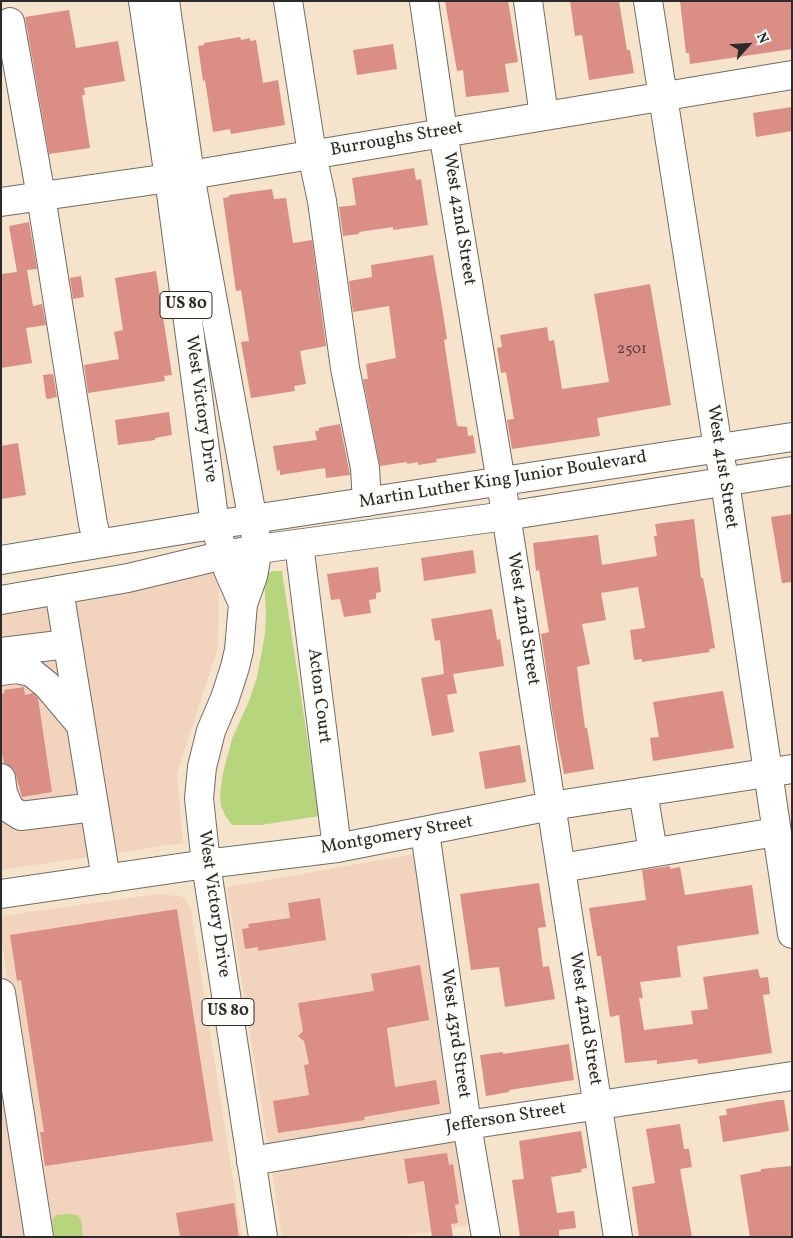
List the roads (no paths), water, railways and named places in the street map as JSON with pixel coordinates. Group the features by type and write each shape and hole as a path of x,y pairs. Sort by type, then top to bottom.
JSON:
{"street":[{"name":"West Victory Drive","path":"143,1 258,550 253,576 244,604 235,667 225,698 211,731 202,767 199,798 206,864 263,1237"},
{"name":"West Victory Drive","path":"165,1 180,176 215,525 228,570 244,604"},
{"path":"288,1 312,154 322,201 345,368 365,468 367,502"},
{"name":"West 42nd Street","path":"424,1 443,132 502,482 618,1237"},
{"path":"528,1 544,116"},
{"name":"West 41st Street","path":"648,1 718,448 779,771 776,832 792,934"},
{"path":"10,22 41,196 93,524 98,543"},
{"name":"Burroughs Street","path":"1,202 180,176 792,75"},
{"name":"Martin Luther King Junior Boulevard","path":"1,560 98,543 792,437"},
{"name":"Martin Luther King Junior Boulevard","path":"1,600 128,578 224,555 506,516 792,471"},
{"name":"Acton Court","path":"299,544 338,848"},
{"path":"59,590 106,878"},
{"path":"6,664 67,644"},
{"path":"6,664 30,672 48,684 80,725"},
{"name":"Montgomery Street","path":"1,894 206,864 338,848 551,806 779,771"},
{"path":"1,778 10,809 21,816 94,807"},
{"path":"643,792 653,852"},
{"name":"West 43rd Street","path":"425,832 467,1125 486,1237"},
{"path":"561,868 776,832"},
{"path":"1,993 39,1237"},
{"name":"Jefferson Street","path":"251,1161 467,1125 792,1076"}]}
